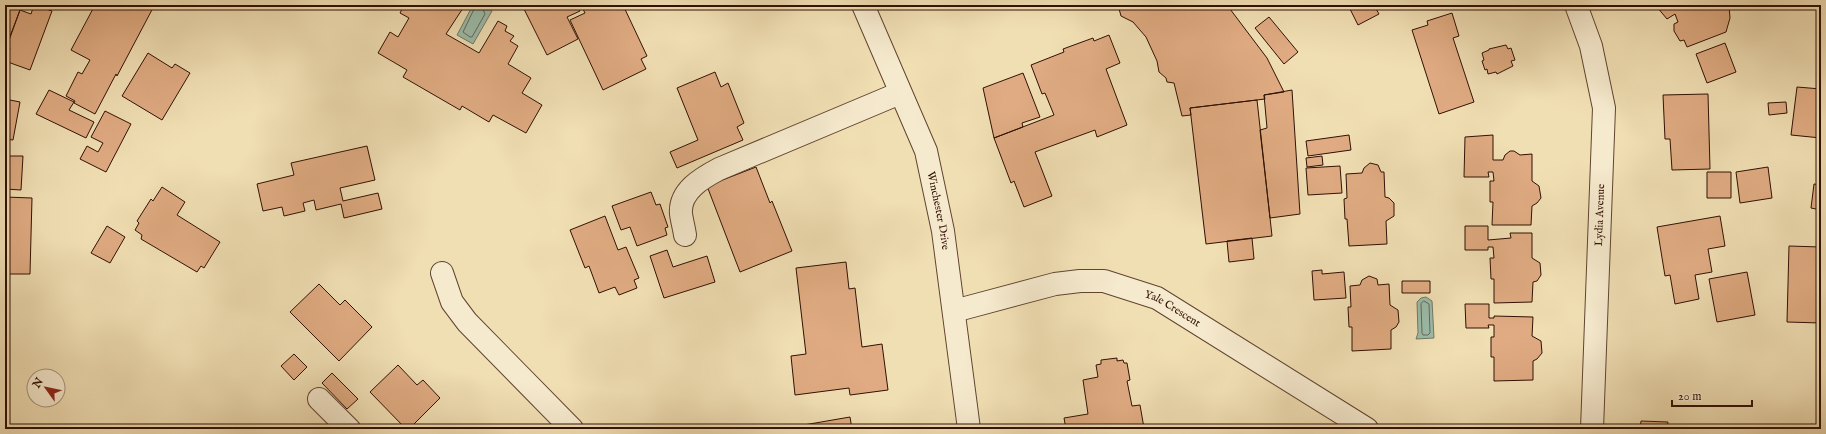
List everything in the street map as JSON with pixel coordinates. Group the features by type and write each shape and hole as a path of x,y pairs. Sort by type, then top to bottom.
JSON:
{"street":[{"name":"Winchester Drive","path":"862,5 926,151 942,231 969,429"},
{"name":"Lydia Avenue","path":"1576,5 1591,46 1604,108 1592,429"},
{"path":"685,235 681,212 682,200 702,178 726,166 900,93"},
{"path":"442,273 452,302 467,322 572,429"},
{"name":"Yale Crescent","path":"954,311 1055,284 1080,281 1104,281 1157,298 1367,429"},
{"path":"319,399 349,429"}],"water":[{"path":"473,5 482,5 492,11 473,44 457,35"},
{"path":"1426,297 1432,301 1434,338 1416,339 1418,333 1417,302 1421,298"}],"building":[{"path":"5,5 15,5 14,7 20,10 8,43 5,42"},
{"path":"34,5 52,11 30,70 5,61 10,48 6,47 20,10 31,14"},
{"path":"95,5 154,6 95,114 74,103 75,101 66,96 78,72 82,74 90,60 71,50"},
{"path":"404,5 465,5 446,34 479,53 498,21 507,26 505,31 514,36 510,41 518,46 508,64 531,78 522,93 542,105 526,133 493,115 489,122 462,106 460,110 403,77 407,70 378,53 390,32 398,37 409,18 400,13"},
{"path":"522,5 577,5 580,11 567,17 578,39 547,55"},
{"path":"581,5 623,5 647,56 641,59 646,69 603,90 570,20 585,13"},
{"path":"1118,5 1227,5 1267,58 1284,92 1264,95 1265,99 1190,108 1191,115 1182,116 1174,83 1167,82 1166,78 1159,72 1157,61 1146,37 1133,22 1121,16"},
{"path":"1348,5 1379,5 1375,7 1379,14 1358,25"},
{"path":"1652,5 1729,5 1730,18 1726,32 1687,47 1684,40 1680,41 1674,31 1674,24 1678,22 1675,14 1667,19 1657,7 1653,9"},
{"path":"1452,13 1459,36 1453,38 1474,102 1439,114 1412,30 1428,25 1427,21"},
{"path":"1269,17 1298,52 1284,64 1255,28"},
{"path":"1109,35 1120,63 1106,69 1127,125 1097,137 1095,130 1035,152 1052,196 1024,207 1014,181 1011,183 994,138 1054,115 1045,93 1042,94 1031,65 1064,52 1063,49 1093,38 1094,41"},
{"path":"1725,43 1736,72 1707,83 1696,54"},
{"path":"1506,45 1508,49 1511,48 1515,60 1511,61 1513,66 1497,74 1496,72 1488,74 1482,61 1484,60 1482,53 1489,49"},
{"path":"148,53 172,68 175,64 190,73 162,120 122,96"},
{"path":"715,72 721,87 728,83 744,123 737,127 743,140 677,168 670,152 698,140 677,88"},
{"path":"1023,73 1040,117 1022,123 1023,127 994,138 983,88"},
{"path":"1797,87 1821,89 1821,138 1791,135"},
{"path":"49,90 74,102 69,110 94,122 86,138 36,114"},
{"path":"1292,90 1300,214 1270,218 1260,130 1267,128 1264,95"},
{"path":"1708,94 1710,169 1672,170 1670,139 1665,139 1663,95"},
{"path":"5,99 20,102 13,140 5,139"},
{"path":"1257,100 1272,236 1206,244 1190,108"},
{"path":"1786,102 1787,113 1769,115 1768,103"},
{"path":"105,111 131,124 106,172 80,159 87,146 98,152 103,143 91,137"},
{"path":"1349,135 1351,150 1308,156 1306,141"},
{"path":"1493,135 1493,160 1503,160 1505,155 1510,151 1514,151 1520,155 1532,154 1532,181 1539,186 1541,198 1532,206 1531,225 1492,225 1493,202 1490,202 1490,181 1494,181 1493,172 1488,172 1489,177 1464,177 1465,137"},
{"path":"367,146 375,180 340,188 343,201 378,193 382,209 344,218 341,204 316,210 314,200 303,203 305,211 284,216 282,207 263,211 257,184 294,175 291,163"},
{"path":"5,156 23,156 21,190 5,189"},
{"path":"1322,156 1323,165 1307,167 1306,158"},
{"path":"1370,163 1378,165 1381,172 1384,172 1385,197 1389,198 1394,203 1394,216 1386,221 1387,244 1349,246 1344,199 1347,198 1346,174 1362,173 1364,168"},
{"path":"1340,166 1342,193 1308,195 1306,168"},
{"path":"756,167 770,203 772,201 792,251 740,272 707,186"},
{"path":"1768,167 1772,198 1740,203 1736,172"},
{"path":"1707,172 1731,172 1731,198 1707,198"},
{"path":"1814,184 1821,185 1821,210 1811,208"},
{"path":"162,187 185,202 177,215 220,242 204,268 201,266 197,272 141,239 142,235 135,230 139,223 137,221 151,199 153,201"},
{"path":"651,192 656,205 660,204 668,227 665,228 667,235 637,246 630,227 621,230 612,206"},
{"path":"5,197 32,198 30,274 5,274"},
{"path":"605,216 618,250 626,247 639,278 634,280 637,288 619,295 615,287 599,293 589,266 585,268 570,230"},
{"path":"1720,216 1725,246 1708,249 1712,272 1695,275 1699,299 1675,304 1670,275 1665,276 1657,227"},
{"path":"107,226 125,237 110,263 91,253"},
{"path":"1465,226 1488,226 1488,240 1511,238 1510,233 1532,233 1532,258 1540,263 1541,275 1537,281 1533,282 1532,302 1494,303 1494,279 1491,279 1490,258 1494,258 1493,247 1488,247 1488,250 1465,250"},
{"path":"1252,238 1254,259 1229,262 1227,241"},
{"path":"1789,246 1821,247 1821,323 1787,322"},
{"path":"667,250 673,267 707,256 715,282 664,298 650,256"},
{"path":"846,262 849,289 855,288 862,347 882,344 888,390 850,395 849,388 795,395 791,356 806,354 796,268"},
{"path":"1322,270 1322,274 1344,272 1346,298 1314,300 1312,271"},
{"path":"1747,272 1755,315 1717,322 1709,279"},
{"path":"1369,276 1377,279 1378,285 1389,284 1390,305 1398,310 1399,322 1396,327 1391,330 1391,349 1352,351 1352,327 1349,327 1348,307 1351,307 1350,286 1360,285 1362,280"},
{"path":"1402,281 1430,281 1430,293 1402,293"},
{"path":"319,284 340,305 345,300 372,327 339,361 290,312"},
{"path":"1465,304 1489,304 1489,318 1494,318 1494,316 1533,317 1532,336 1541,341 1542,353 1533,361 1533,380 1494,381 1494,357 1491,357 1491,337 1494,337 1494,325 1488,325 1489,328 1466,328"},
{"path":"294,354 307,367 294,380 281,366"},
{"path":"1117,358 1117,361 1123,360 1124,363 1127,363 1130,380 1127,381 1132,406 1140,405 1144,428 1066,429 1064,418 1088,414 1083,380 1098,377 1096,365 1101,364 1101,360"},
{"path":"398,365 417,385 423,380 440,398 409,429 406,429 370,392"},
{"path":"332,373 358,399 347,409 322,383"},
{"path":"850,417 852,429 799,429 798,426"},
{"path":"1641,421 1668,422 1667,429 1640,429"},
{"path":"1811,424 1821,428 1821,429 1809,429"}]}
